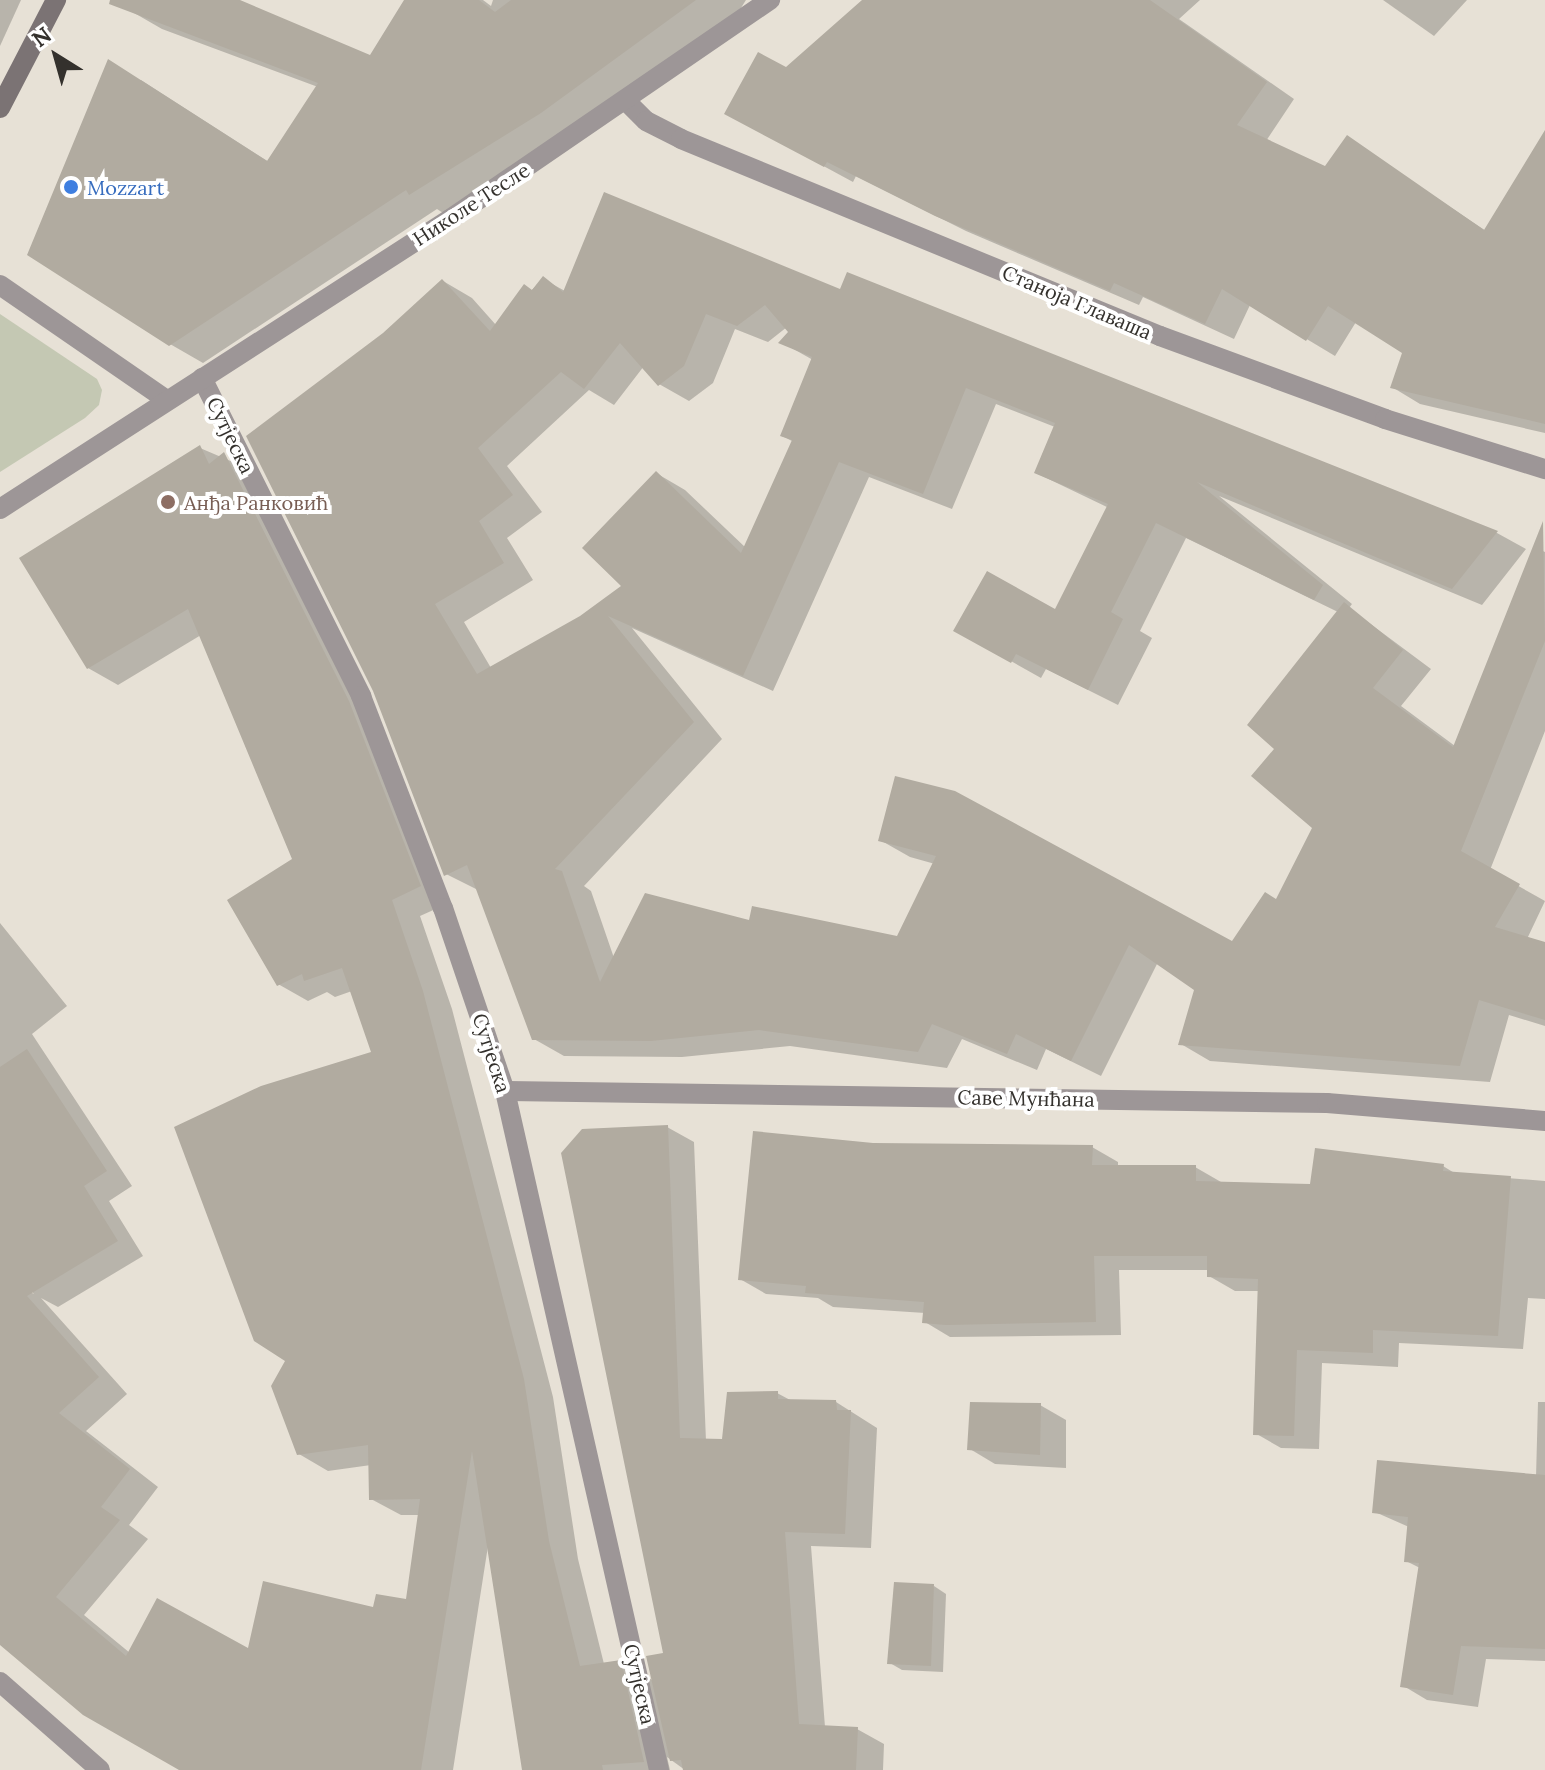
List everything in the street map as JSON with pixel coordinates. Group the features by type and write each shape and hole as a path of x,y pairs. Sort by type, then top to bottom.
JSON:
{"main road":[{"path":"0,108 56,0"}],"street":[{"name":"Николе Тесле","path":"0,509 626,101 770,0"},
{"name":"Станоја Главаша","path":"626,101 646,121 681,139 1160,336 1385,419 1545,469"},
{"path":"0,285 165,399"},
{"name":"Сутјеска","path":"202,378 361,696 443,908 505,1091 659,1770"},
{"name":"Саве Мунћана","path":"505,1091 1327,1103 1545,1121"},
{"path":"0,1682 100,1770"}],"green space":[{"path":"0,314 97,379 102,390 99,405 85,418 0,472"}],"building":[{"path":"110,0 240,0 370,55 404,0 479,0 495,12 511,0 696,0 541,113 409,195 406,190 169,346 27,255 108,59 267,161 318,83 109,4"},
{"path":"862,0 1150,0 1267,82 1237,125 1325,166 1347,135 1484,230 1545,130 1545,424 1390,388 1402,353 1328,306 1306,341 1222,289 1205,324 1114,283 1110,291 935,216 827,162 824,167 724,114 758,52 786,67"},
{"path":"604,192 840,289 847,272 1498,531 1452,589 1197,482 1323,585 1314,600 1156,523 1111,612 1123,619 1088,690 1016,654 1011,663 953,631 987,571 1055,609 1108,504 1034,473 1055,423 966,388 923,494 839,462 743,676 608,616 694,722 555,869 562,871 600,982 645,893 749,920 752,906 897,936 936,856 878,841 895,776 955,791 1232,941 1265,892 1276,899 1312,828 1251,776 1274,749 1247,725 1344,602 1403,650 1373,688 1453,747 1543,521 1545,641 1461,851 1520,884 1495,927 1545,942 1545,1020 1479,1000 1460,1066 1178,1045 1194,990 1129,945 1071,1061 1016,1034 1007,1054 932,1024 918,1052 759,1030 651,1041 532,1040 467,865 444,876 373,691 246,436 383,333 442,279 490,331 524,284 532,290 543,276 563,292","holes":["765,305 788,332 778,343 812,357 780,436 792,440 741,553 656,471 582,548 621,586 580,616 477,674 435,604 504,563 479,521 513,495 478,448 561,372 584,389 620,343 658,386 684,366 706,314 737,326"]},
{"path":"200,445 209,464 224,452 349,701 421,886 392,900 423,991 524,1379 549,1541 580,1666 621,1660 644,1762 602,1765 603,1770 522,1770 472,1451 421,1770 179,1770 83,1715 0,1645 0,1067 27,1049 107,1171 84,1186 118,1241 27,1296 99,1377 59,1413 130,1469 101,1507 120,1520 56,1597 126,1656 157,1598 248,1648 263,1581 373,1607 376,1594 406,1599 420,1499 369,1500 368,1445 297,1455 271,1386 285,1361 254,1341 174,1127 261,1086 371,1052 342,968 304,981 302,974 277,986 227,900 292,859 188,609 87,669 19,558"},
{"path":"668,1125 680,1438 722,1439 727,1392 778,1391 778,1399 836,1400 837,1410 851,1410 845,1534 785,1532 799,1724 858,1727 856,1770 683,1770 681,1760 670,1761 646,1656 663,1653 561,1153 582,1129"},
{"path":"753,1131 873,1143 1093,1145 1092,1165 1196,1165 1196,1181 1310,1184 1315,1148 1444,1164 1443,1171 1511,1176 1498,1336 1373,1330 1373,1353 1297,1350 1294,1436 1253,1435 1258,1279 1207,1277 1207,1256 1094,1256 1096,1322 946,1325 922,1323 924,1302 805,1293 806,1286 738,1280"},
{"path":"970,1402 1041,1403 1040,1455 967,1450"},
{"path":"1377,1460 1545,1475 1545,1649 1461,1646 1453,1695 1400,1687 1419,1563 1404,1562 1408,1517 1372,1513"},
{"path":"894,1582 934,1584 931,1666 887,1664"}],"place":[{"name":"Mozzart","path":"71,187"},
{"name":"Анђа Ранковић","path":"168,502"}]}
